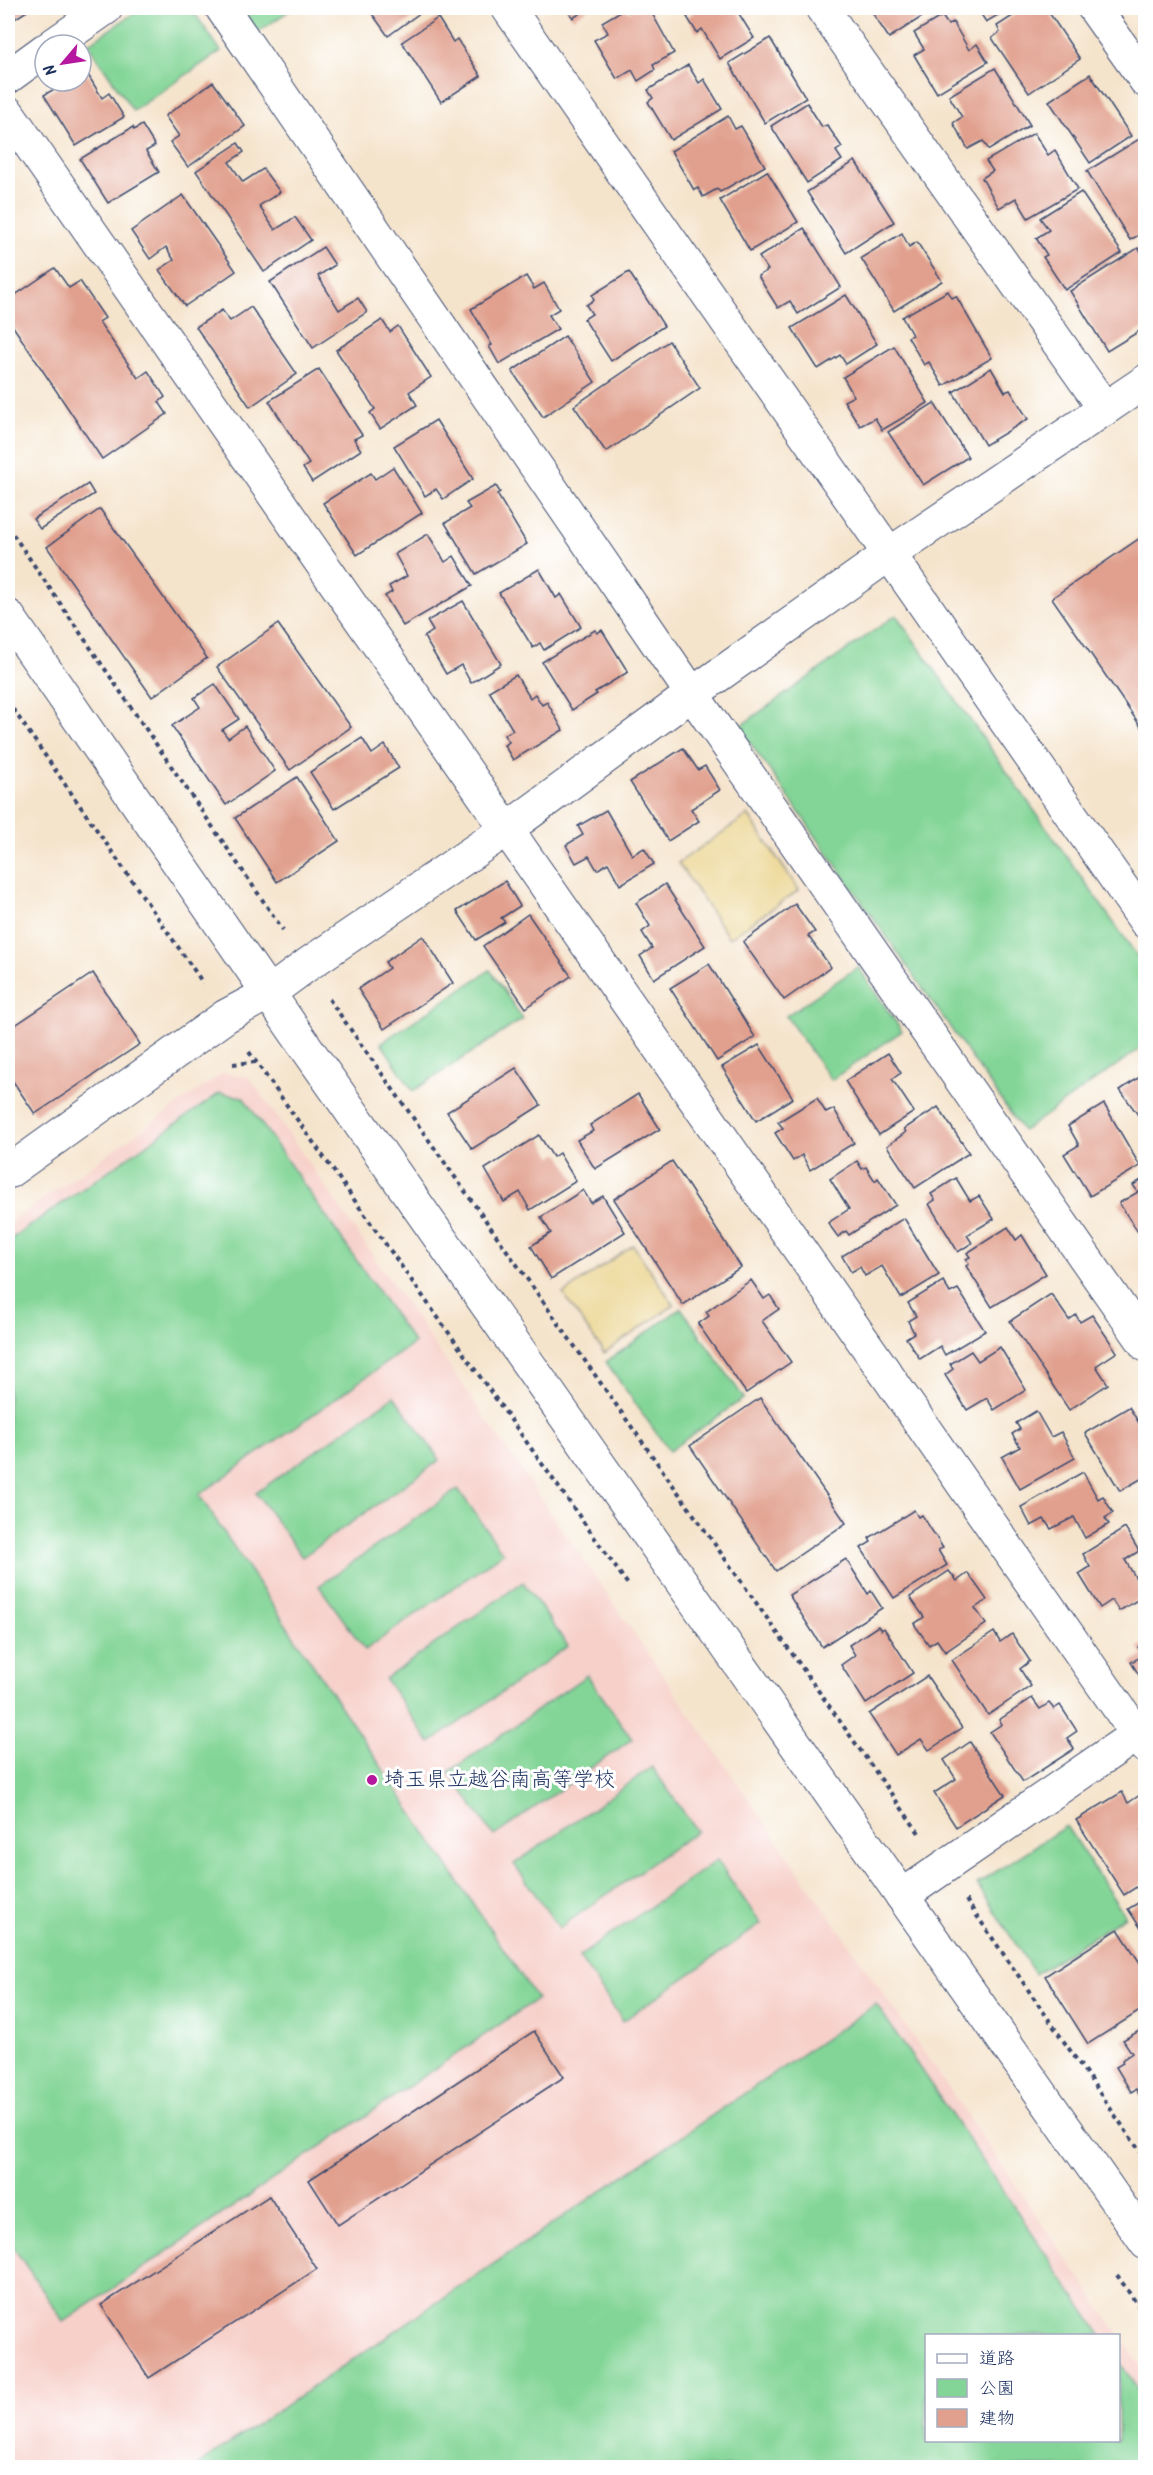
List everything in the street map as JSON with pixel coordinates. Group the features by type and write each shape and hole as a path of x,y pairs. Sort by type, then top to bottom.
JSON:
{"street":[{"path":"70,33 106,8"},
{"path":"222,8 692,694 1146,1345"},
{"path":"508,8 1146,922"},
{"path":"822,8 1105,409"},
{"path":"1094,8 1146,81"},
{"path":"8,77 33,59"},
{"path":"8,113 1142,1736 943,1867 903,1896"},
{"path":"8,1172 226,1016 269,993 507,829 888,555 1146,381"},
{"path":"8,616 269,993 1146,2243"}],"path":[{"path":"8,527 333,1006 943,1867 1146,2160"},
{"path":"8,702 256,1062 632,1590"},
{"path":"1112,2268 1146,2317"}],"shaded area":[{"name":"埼玉県立越谷南高等学校","path":"223,1073 250,1078 1119,2334 925,2334 925,2442 1120,2442 1120,2336 1145,2372 1145,2467 8,2467 8,1224"}],"green space":[{"path":"142,8 191,8 221,51 133,111 93,51 93,41"},
{"path":"241,8 293,8 258,32"},
{"path":"896,615 1145,967 1145,1045 1023,1131 739,727"},
{"path":"858,967 902,1031 831,1080 786,1016"},
{"path":"490,970 523,1019 413,1091 381,1043"},
{"path":"220,1093 243,1097 414,1343 199,1495 537,1999 64,2322 8,2239 8,1241"},
{"path":"681,1308 744,1398 669,1451 606,1362"},
{"path":"394,1396 440,1460 302,1557 256,1493"},
{"path":"458,1489 503,1553 365,1650 319,1586"},
{"path":"523,1582 568,1646 430,1743 385,1679"},
{"path":"587,1675 632,1739 494,1836 449,1772"},
{"path":"652,1767 697,1831 559,1928 514,1864"},
{"path":"1066,1826 1125,1916 1035,1974 977,1884"},
{"path":"717,1860 761,1924 623,2021 579,1957"},
{"path":"876,2004 1100,2334 925,2334 925,2442 1120,2442 1120,2363 1145,2401 1145,2467 195,2467"}],"sand":[{"path":"748,815 799,890 729,938 678,863"},
{"path":"633,1245 674,1305 604,1353 563,1294"}],"building":[{"path":"8,8 32,8 8,23"},
{"path":"368,8 418,8 421,12 388,36"},
{"path":"566,8 589,8 573,18"},
{"path":"626,8 629,12 637,8 649,8 674,53 653,65 655,70 638,81 632,70 617,79 594,40 608,33 602,22"},
{"path":"691,8 740,8 736,9 754,38 720,59 702,29 697,33 687,17 694,12"},
{"path":"869,8 936,8 889,38"},
{"path":"977,8 1010,8 986,22"},
{"path":"1025,8 1046,8 1080,59 1029,93 992,38 1000,32 997,26"},
{"path":"942,16 948,25 953,22 969,50 977,44 988,62 937,93 914,55 924,49 914,33"},
{"path":"438,18 453,42 457,39 481,76 441,102 402,42"},
{"path":"770,38 806,98 765,123 729,63"},
{"path":"688,65 699,83 704,79 722,109 671,140 648,102 653,98 648,90"},
{"path":"995,68 1030,125 989,150 983,141 968,149 953,123 962,117 949,96"},
{"path":"1090,74 1131,136 1090,163 1049,101"},
{"path":"213,82 245,126 188,167 170,142 179,136 165,116"},
{"path":"93,83 102,98 109,93 124,117 76,146 44,95 47,93 93,93"},
{"path":"807,103 822,127 827,125 842,147 836,151 842,160 807,183 771,126"},
{"path":"728,116 735,129 741,126 765,166 720,192 717,189 703,197 698,188 694,190 671,151"},
{"path":"142,125 155,146 146,151 159,172 108,203 80,159 133,127 134,130"},
{"path":"1034,133 1048,155 1055,150 1078,189 1028,218 1016,198 999,208 982,178 993,171 986,161"},
{"path":"1144,136 1146,231 1130,240 1087,171"},
{"path":"238,143 244,152 229,162 243,182 263,169 280,192 259,206 275,230 295,217 311,240 264,272 196,171"},
{"path":"855,161 894,222 846,253 807,192"},
{"path":"767,171 798,222 750,251 720,200"},
{"path":"1081,192 1122,253 1065,290 1043,257 1047,255 1036,238 1049,230 1040,218"},
{"path":"183,195 236,271 185,306 159,270 174,260 166,247 150,259 131,231"},
{"path":"804,228 841,287 798,314 790,301 778,308 758,276 768,270 759,257"},
{"path":"902,233 909,247 917,242 942,281 894,311 861,258"},
{"path":"323,247 335,265 318,276 339,310 358,298 367,312 313,348 270,282"},
{"path":"1138,248 1146,259 1146,327 1107,351 1070,291"},
{"path":"55,268 69,288 80,281 105,318 99,322 138,378 148,371 165,397 159,402 167,414 102,459 8,319 8,300"},
{"path":"629,272 664,326 611,361 584,319 592,314 586,305 594,300 592,295"},
{"path":"526,276 534,289 544,283 559,309 549,315 558,329 499,364 489,346 492,345 471,309"},
{"path":"948,291 952,298 956,296 992,358 943,386 929,362 924,365 908,337 912,335 902,317"},
{"path":"846,295 877,344 846,364 840,355 818,369 792,328"},
{"path":"251,307 297,374 250,407 196,327 222,310 230,321"},
{"path":"382,320 390,332 398,326 431,377 409,392 417,405 380,429 370,413 375,409 336,350"},
{"path":"565,336 595,382 543,417 512,371"},
{"path":"669,341 700,388 606,452 574,406"},
{"path":"894,346 928,403 882,430 875,418 860,426 844,401 854,396 843,377"},
{"path":"991,368 1005,392 1010,390 1028,419 985,445 953,392"},
{"path":"319,369 362,435 354,439 361,450 312,482 303,468 309,464 269,401"},
{"path":"934,403 968,457 923,485 888,432"},
{"path":"436,420 473,479 443,499 436,489 425,496 394,446"},
{"path":"393,467 422,513 357,555 323,503 371,473 375,479"},
{"path":"88,484 94,494 40,529 33,519"},
{"path":"496,486 500,492 497,494 527,544 476,574 445,523 470,508 466,503"},
{"path":"100,509 207,658 152,697 47,547"},
{"path":"428,534 445,562 454,556 472,586 403,626 385,596 392,592 389,586 407,576 395,554"},
{"path":"1146,534 1146,734 1052,598"},
{"path":"539,569 556,598 561,594 581,627 544,650 540,643 533,648 499,593"},
{"path":"463,601 501,664 471,683 461,665 446,674 424,637 433,631 427,621"},
{"path":"278,624 351,727 290,770 217,667"},
{"path":"595,630 597,633 602,630 628,672 595,692 597,694 572,710 542,662"},
{"path":"516,675 530,698 535,694 542,705 547,702 563,730 513,760 504,745 509,742 504,735 513,730 489,691"},
{"path":"215,684 239,719 222,730 228,738 245,726 275,771 226,805 172,726 200,707 194,698"},
{"path":"362,738 372,754 385,745 399,768 334,809 310,772"},
{"path":"683,748 698,770 705,766 720,790 691,809 699,821 668,841 630,782"},
{"path":"297,777 339,841 277,882 235,818"},
{"path":"606,810 632,855 644,848 654,864 620,885 608,863 597,870 589,856 576,863 566,845 583,835 578,826"},
{"path":"505,881 520,906 501,918 505,922 476,940 457,911"},
{"path":"665,884 705,946 654,979 640,956 652,948 642,932 650,926 636,903"},
{"path":"795,904 815,932 808,936 831,967 784,1000 743,942"},
{"path":"528,914 571,976 526,1008 483,946"},
{"path":"423,936 453,983 384,1029 358,989 389,968 385,962"},
{"path":"709,964 755,1037 717,1061 670,988"},
{"path":"93,973 140,1044 35,1114 8,1074 8,1030"},
{"path":"759,1045 793,1098 756,1121 722,1067"},
{"path":"888,1053 901,1073 892,1079 914,1112 879,1135 845,1081"},
{"path":"516,1068 541,1105 472,1149 447,1112"},
{"path":"1146,1073 1146,1126 1120,1090"},
{"path":"638,1094 660,1129 595,1169 577,1140 593,1131 590,1125"},
{"path":"817,1098 826,1113 834,1109 854,1143 810,1170 802,1155 793,1161 775,1133 783,1128 778,1122"},
{"path":"1104,1104 1140,1166 1090,1196 1064,1154 1079,1145 1068,1126"},
{"path":"938,1107 969,1153 915,1188 887,1146 906,1132 904,1129"},
{"path":"539,1135 553,1157 559,1153 576,1181 530,1210 520,1192 504,1202 485,1169"},
{"path":"672,1161 741,1267 683,1305 614,1199"},
{"path":"857,1161 862,1169 866,1167 875,1181 878,1178 896,1205 849,1235 846,1231 838,1237 828,1223 849,1209 830,1179"},
{"path":"1146,1177 1146,1228 1138,1232 1119,1203 1138,1192 1133,1185"},
{"path":"956,1178 970,1201 979,1196 994,1219 967,1235 972,1243 958,1252 929,1204 935,1200 931,1194"},
{"path":"583,1190 591,1203 603,1196 625,1232 551,1279 531,1246 551,1233 541,1217"},
{"path":"904,1218 939,1275 901,1298 882,1266 865,1276 860,1267 851,1272 842,1256"},
{"path":"1008,1227 1016,1240 1022,1235 1046,1274 992,1307 966,1266 969,1264 966,1259 970,1257 967,1253"},
{"path":"751,1280 764,1299 770,1295 779,1309 762,1321 791,1362 746,1393 698,1324 709,1316 706,1312"},
{"path":"943,1281 950,1293 958,1289 985,1331 945,1355 940,1346 920,1359 906,1338 914,1333 908,1321 916,1316 908,1303"},
{"path":"1051,1294 1069,1320 1076,1315 1080,1322 1092,1315 1117,1352 1096,1366 1108,1384 1069,1410 1010,1321"},
{"path":"1000,1347 1026,1390 994,1410 987,1398 967,1410 945,1375 953,1369 950,1364 971,1351 978,1361"},
{"path":"760,1398 846,1523 776,1571 690,1446"},
{"path":"1129,1407 1139,1423 1143,1421 1146,1425 1146,1476 1120,1491 1085,1433"},
{"path":"1036,1411 1051,1437 1061,1432 1075,1458 1020,1489 1002,1457 1020,1447 1012,1434 1020,1429 1016,1423"},
{"path":"1083,1472 1098,1499 1103,1496 1113,1513 1105,1518 1109,1524 1085,1538 1074,1517 1051,1529 1044,1519 1031,1526 1021,1507"},
{"path":"914,1510 918,1517 922,1515 943,1548 938,1550 947,1565 894,1598 861,1548 871,1542 869,1538"},
{"path":"1125,1528 1139,1551 1125,1560 1146,1595 1119,1611 1112,1600 1100,1608 1079,1574 1090,1567 1083,1554"},
{"path":"846,1559 868,1594 871,1591 882,1608 822,1647 789,1595"},
{"path":"949,1571 957,1581 968,1573 987,1600 975,1608 986,1624 945,1652 937,1640 929,1645 914,1624 924,1617 910,1597"},
{"path":"878,1626 881,1630 884,1628 913,1673 866,1704 841,1665 855,1655 849,1645"},
{"path":"994,1632 1000,1642 1012,1634 1030,1661 1020,1669 1031,1686 988,1715 952,1660"},
{"path":"1146,1643 1146,1674 1140,1677 1131,1662 1143,1656 1138,1647"},
{"path":"927,1676 962,1728 929,1750 921,1739 896,1755 869,1714"},
{"path":"1032,1698 1040,1709 1049,1703 1054,1709 1060,1705 1077,1731 1067,1738 1074,1749 1023,1782 990,1732 1002,1724 999,1720"},
{"path":"970,1742 1005,1795 956,1827 934,1793 956,1779 944,1760"},
{"path":"1122,1792 1128,1803 1143,1793 1146,1797 1146,1828 1142,1830 1146,1835 1146,1881 1124,1895 1076,1820"},
{"path":"1146,1898 1146,1936 1128,1909"},
{"path":"1118,1929 1146,1972 1146,2007 1088,2044 1045,1976"},
{"path":"1146,2027 1146,2106 1136,2089 1131,2092 1116,2067 1132,2053 1123,2040"},
{"path":"534,2031 564,2077 338,2225 309,2180"},
{"path":"269,2196 317,2269 149,2378 101,2305"}],"place":[{"name":"埼玉県立越谷南高等学校","path":"372,1780"}]}
